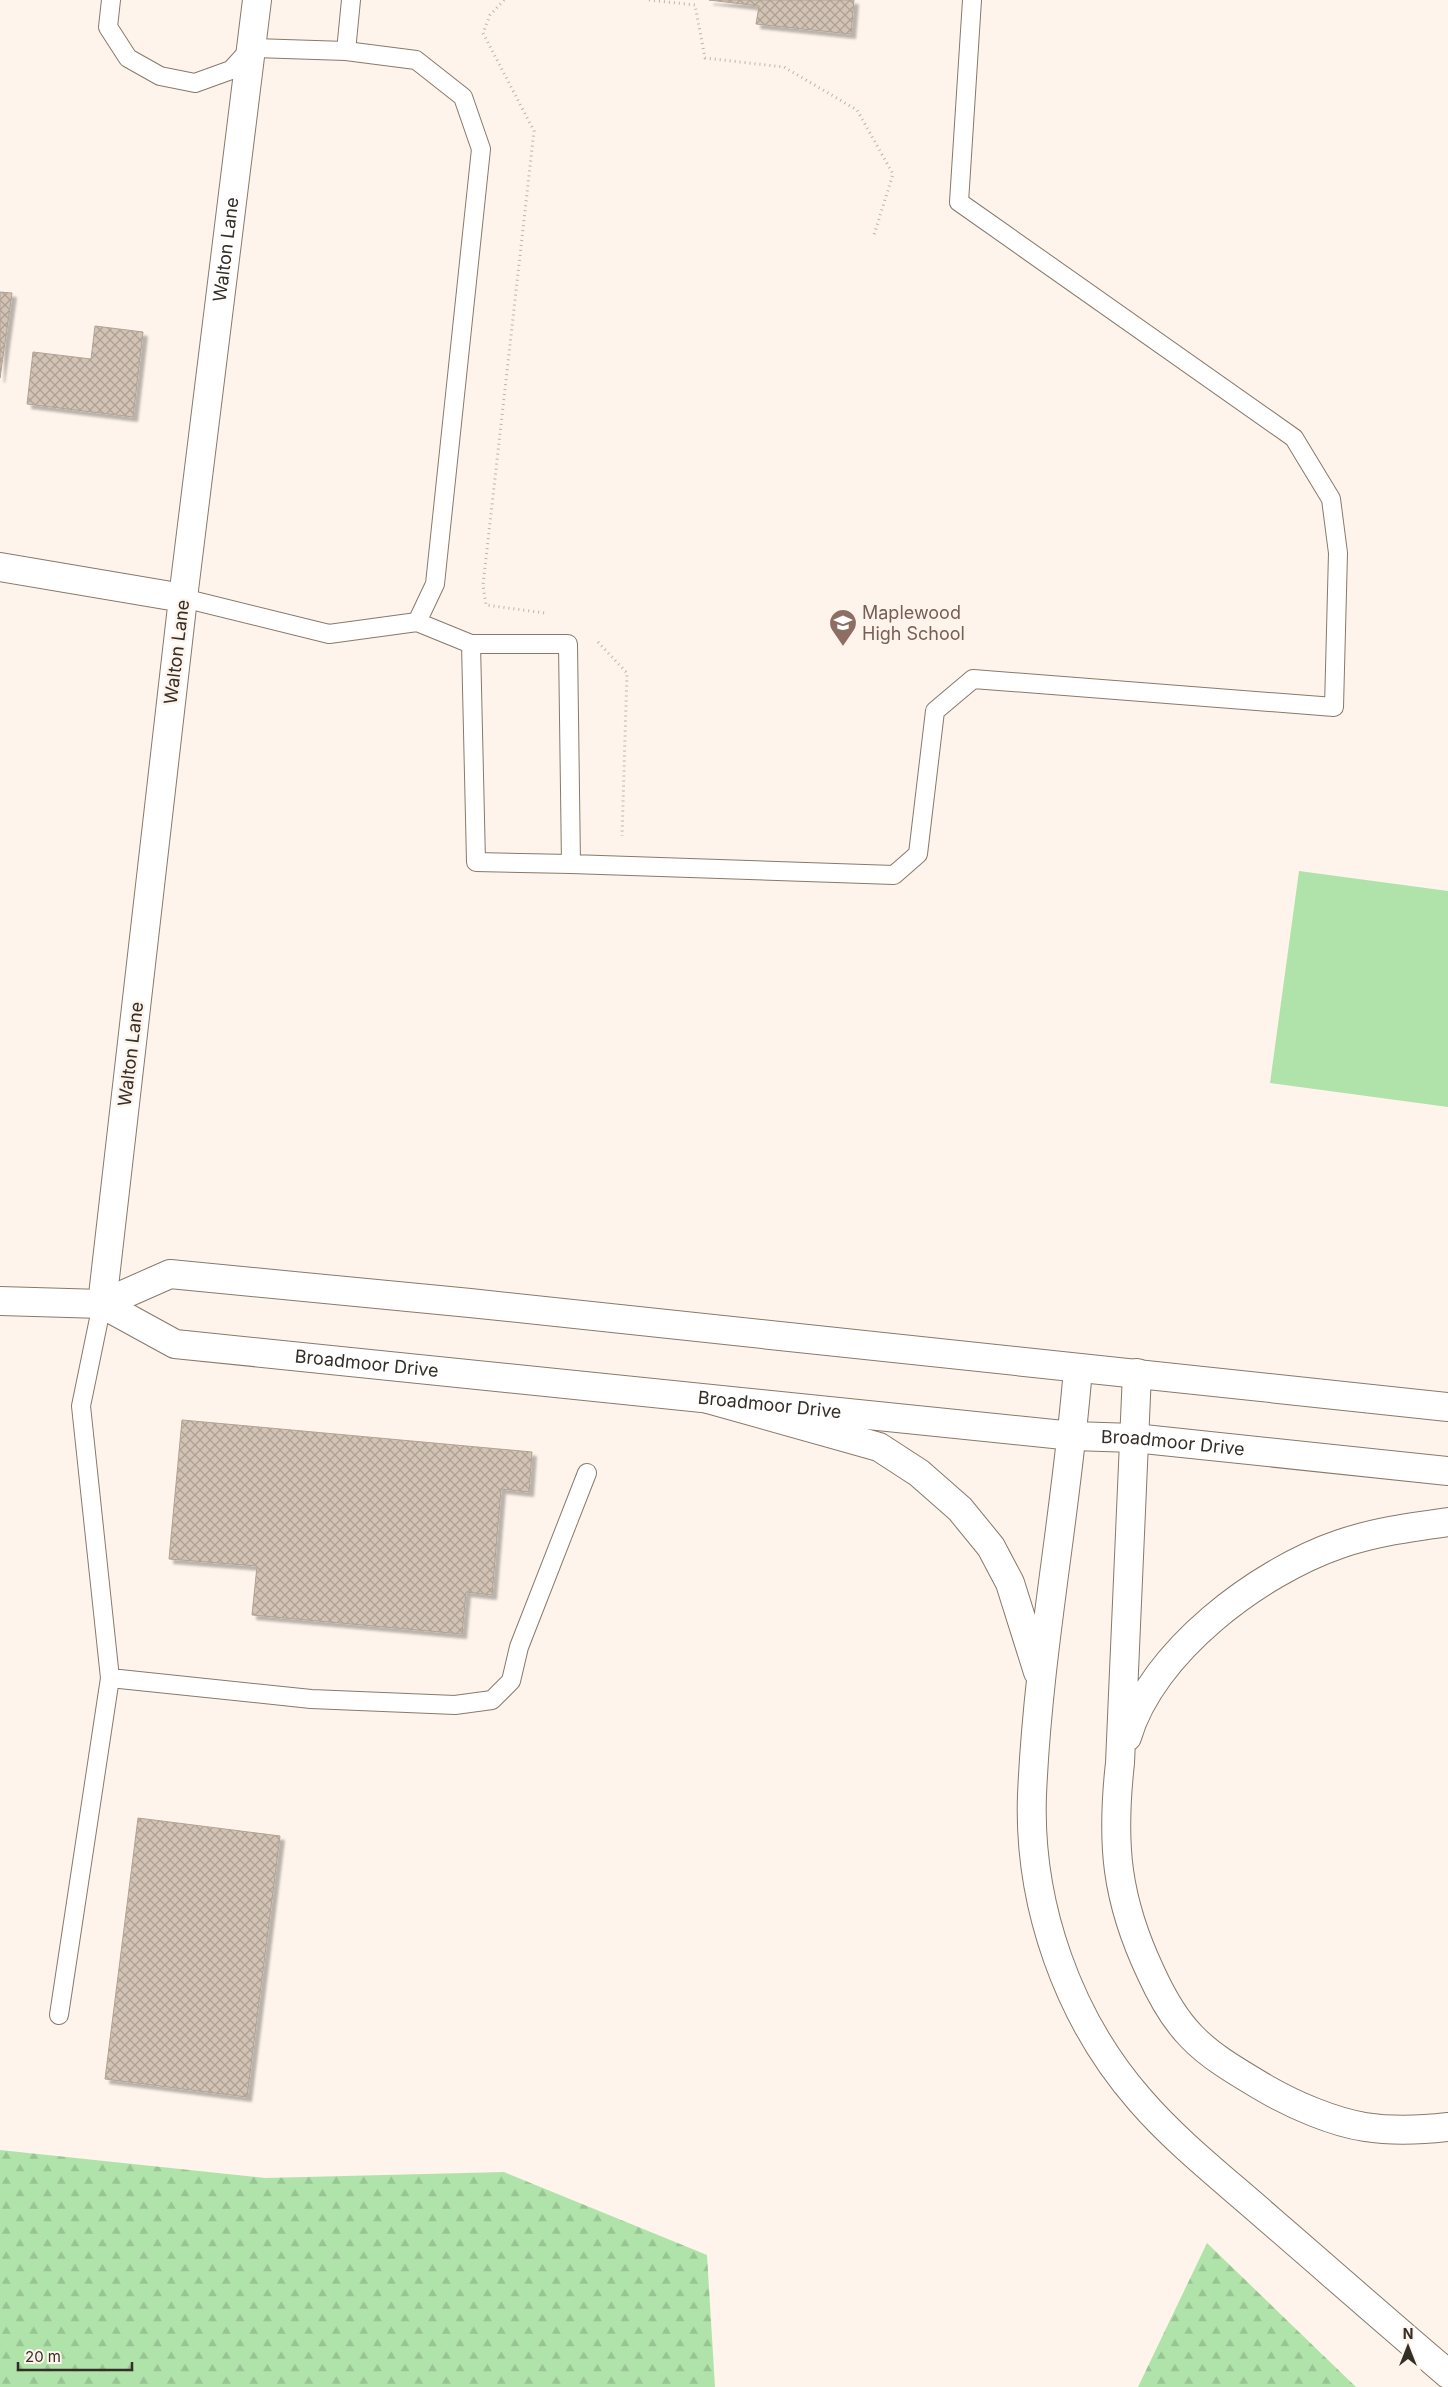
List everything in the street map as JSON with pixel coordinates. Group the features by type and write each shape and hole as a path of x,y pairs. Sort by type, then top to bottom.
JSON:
{"main road":[{"name":"Walton Lane","path":"102,1304 183,598 257,0"},
{"path":"0,567 183,598"},
{"name":"Broadmoor Drive","path":"0,1301 102,1304 170,1274 470,1303 1448,1407"},
{"name":"Broadmoor Drive","path":"102,1304 175,1344 1073,1436 1134,1438 1448,1471"},
{"path":"1078,1368 1073,1436 1040,1681 1032,1798 1035,1861 1043,1908 1059,1963 1081,2014 1109,2058 1139,2099 1186,2146 1448,2374"},
{"path":"1136,1373 1120,1763 1114,1812 1117,1867 1125,1908 1139,1949 1161,1996 1191,2036 1240,2074 1280,2097 1318,2113 1364,2127 1425,2130 1448,2127"},
{"path":"708,1399 879,1447 919,1473 960,1509 991,1547 1010,1583 1040,1681"},
{"path":"1120,1763 1134,1714 1164,1670 1212,1618 1246,1593 1301,1560 1340,1544 1392,1530 1448,1522"}],"lane":[{"path":"111,0 108,27 128,58 160,76 195,83 231,70 252,48 346,51 416,60 463,97 481,149 435,584 417,622"},
{"path":"346,51 351,0"},
{"path":"471,644 476,862 894,874 918,854 935,711 973,679 1334,707 1338,553 1331,499 1294,438 959,202 972,0"},
{"path":"183,598 329,634 417,622 471,644 568,644 571,864"},
{"path":"59,2015 110,1678 81,1406 102,1304"},
{"path":"110,1678 311,1699 455,1705 492,1700 511,1681 519,1647 587,1473"}],"path":[{"path":"504,0 490,15 483,33 534,131 483,585 486,604 548,613"},
{"path":"649,0 694,5 705,58 784,66 857,110 893,174 874,235"},
{"path":"594,638 627,674 622,840"}],"green space":[{"path":"1299,871 1448,891 1448,1107 1270,1083"},
{"path":"0,2150 265,2178 504,2172 707,2255 715,2387 0,2387"},
{"path":"1207,2243 1356,2387 1138,2387"}],"building":[{"path":"709,0 854,0 851,34 756,24 759,6"},
{"path":"0,292 12,293 0,378"},
{"path":"95,326 143,332 133,417 27,404 33,352 91,359"},
{"path":"182,1420 532,1452 529,1492 501,1489 492,1595 466,1592 462,1634 252,1615 257,1566 169,1559"},
{"path":"138,1818 280,1836 247,2097 105,2079"}],"place":[{"name":"Maplewood High School","path":"843,647"}]}
